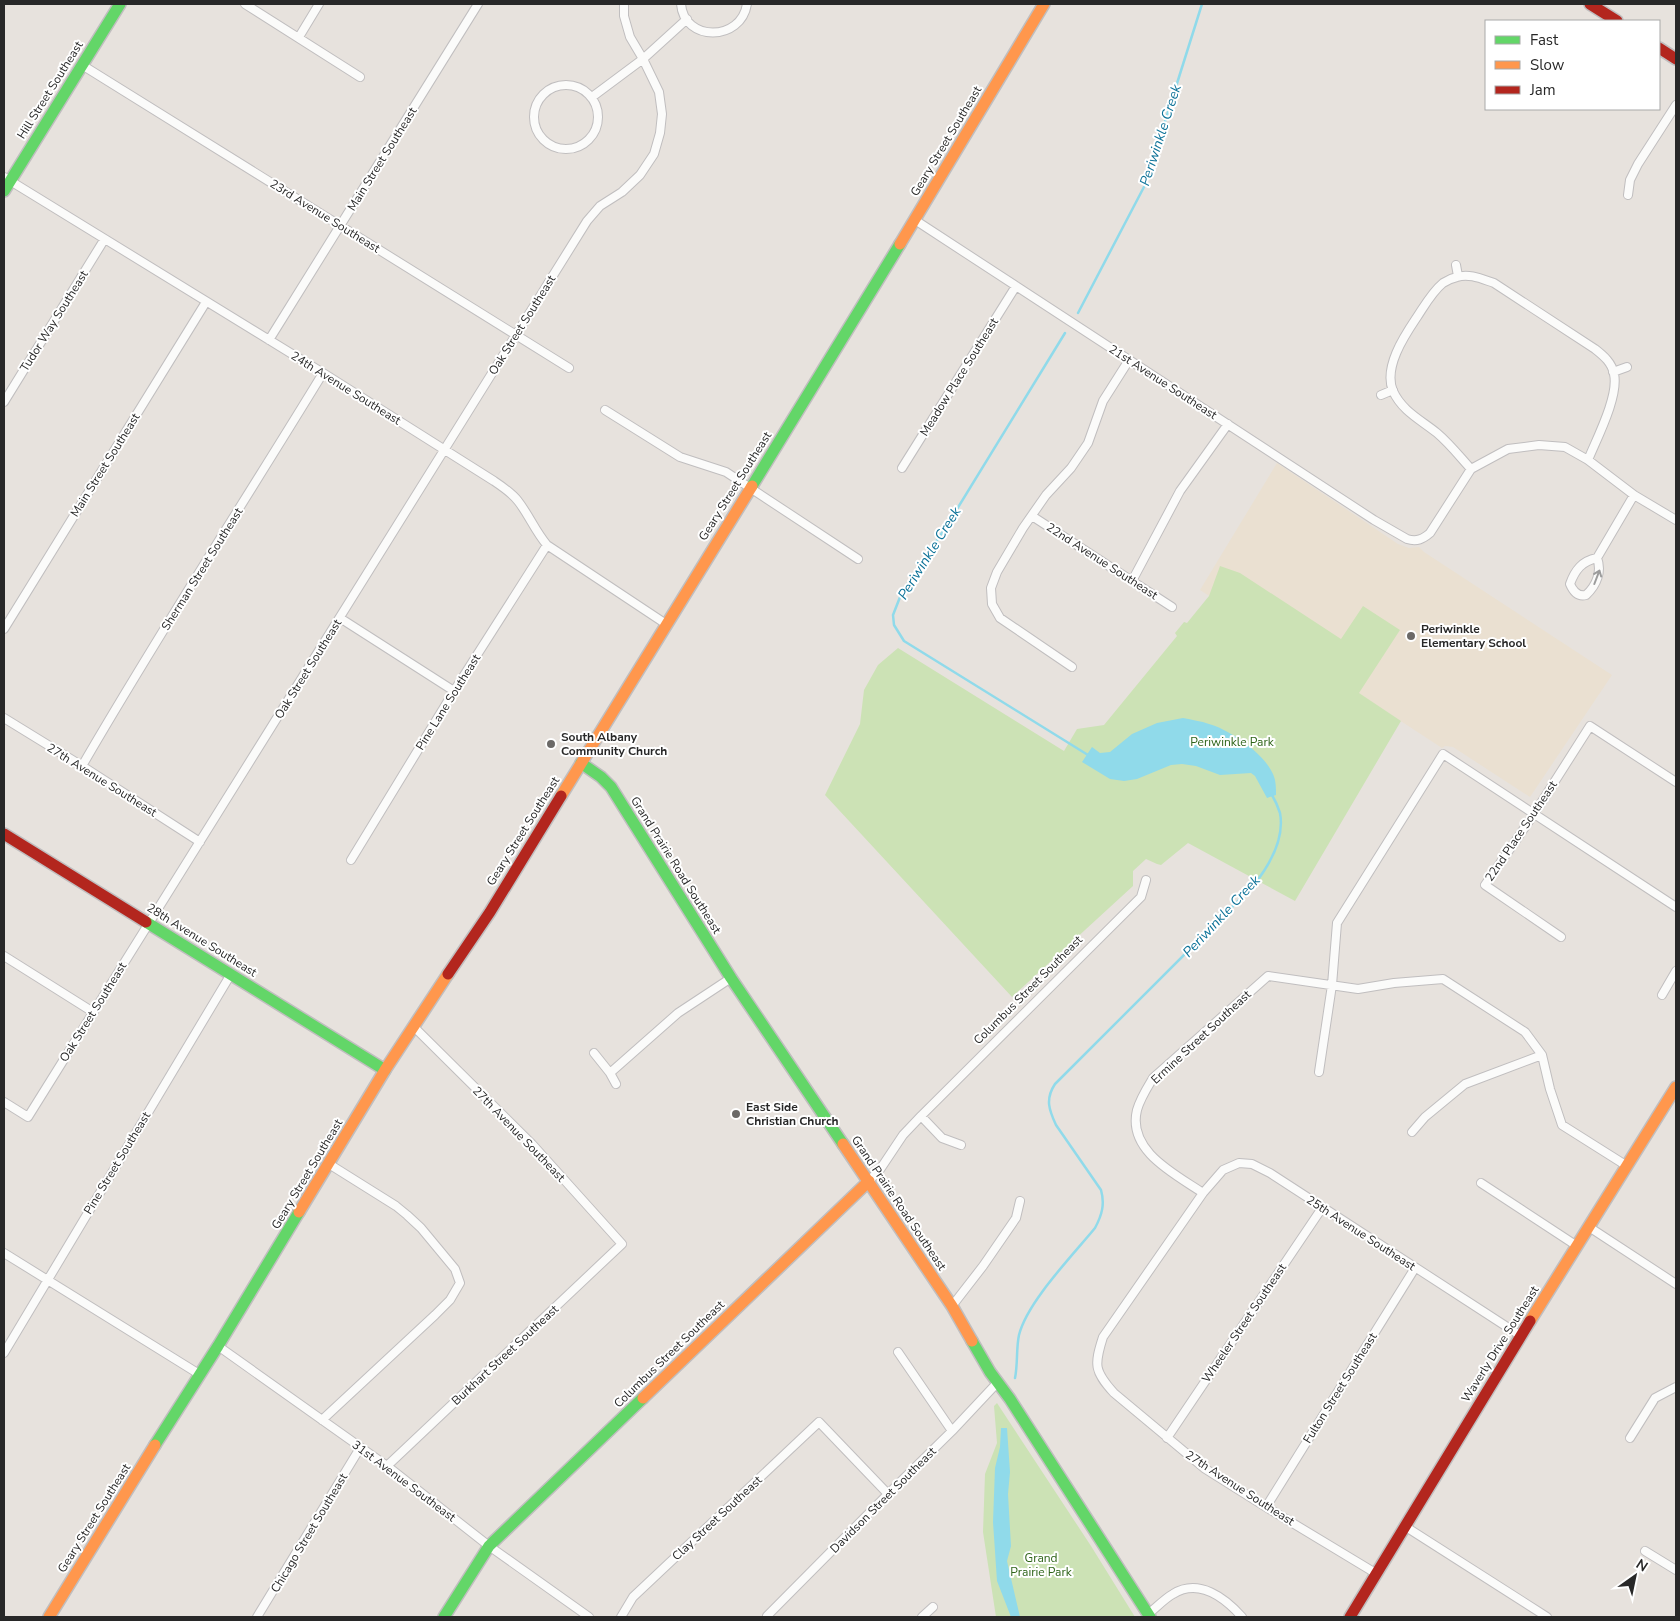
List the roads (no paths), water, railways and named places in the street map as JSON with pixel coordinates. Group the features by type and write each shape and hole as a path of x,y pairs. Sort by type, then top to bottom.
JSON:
{"main road":[{"name":"Hill Street Southeast","path":"4,191 7,179 120,4"},
{"name":"Geary Street Southeast","path":"49,1617 218,1346 385,1070 490,912 915,220 1044,4"},
{"path":"1590,4 1615,20"},
{"path":"1660,49 1676,59"},
{"name":"Grand Prairie Road Southeast","path":"581,763 601,777 611,787 731,978 952,1306 998,1382 1149,1616"},
{"name":"28th Avenue Southeast","path":"4,834 385,1070"},
{"name":"Waverly Drive Southeast","path":"1350,1617 1676,1087"},
{"name":"Columbus Street Southeast","path":"444,1617 489,1546 869,1181"}],"street":[{"path":"245,4 360,77"},
{"path":"299,37 319,4"},
{"name":"Main Street Southeast","path":"269,340 478,4"},
{"name":"Oak Street Southeast","path":"4,1102 28,1117 587,220 600,206 622,192 640,175 654,154 660,133 662,114 659,92 630,37 624,16 624,4"},
{"path":"681,4 687,19 694,27 707,32 720,33 732,28 742,19 747,4"},
{"path":"592,97 643,59 687,19"},
{"name":"23rd Avenue Southeast","path":"82,65 569,368"},
{"path":"571,84 583,89 592,97 597,109 598,122 594,133 585,143 574,148 561,149 549,144 540,136 534,124 534,112 538,100 546,90 558,85 571,84"},
{"path":"1628,195 1630,180 1638,164 1676,104"},
{"name":"24th Avenue Southeast","path":"7,179 323,373 507,490 518,501 537,533 547,545 666,624"},
{"name":"21st Avenue Southeast","path":"915,220 1402,537 1413,541 1420,540 1430,533 1471,469"},
{"name":"Tudor Way Southeast","path":"4,402 104,240"},
{"path":"1456,265 1458,276"},
{"path":"1588,460 1615,392 1613,372 1608,360 1596,349 1494,283 1476,277 1458,276 1444,282 1430,296 1401,342 1394,359 1391,373 1393,390 1411,415 1436,432 1471,469 1508,449 1539,445 1565,447 1588,460 1634,495 1676,520"},
{"name":"Meadow Place Southeast","path":"902,468 1016,286"},
{"name":"Main Street Southeast","path":"4,629 206,302"},
{"path":"1072,667 1000,618 992,604 991,588 997,572 1022,528 1046,495 1071,468 1088,443 1103,401 1129,360"},
{"path":"1613,372 1627,367"},
{"name":"Sherman Street Southeast","path":"82,766 133,677 223,536 323,373"},
{"path":"1381,395 1393,390"},
{"path":"605,410 680,457 726,472 858,559"},
{"path":"1132,581 1180,491 1228,424"},
{"path":"1597,558 1600,566 1598,577 1589,592 1582,596 1577,594 1572,589 1571,580 1583,562 1597,558 1634,495"},
{"name":"22nd Avenue Southeast","path":"1032,516 1172,607"},
{"name":"Pine Lane Southeast","path":"352,860 454,691 547,545"},
{"path":"340,618 454,691"},
{"name":"27th Avenue Southeast","path":"4,718 200,842"},
{"name":"22nd Place Southeast","path":"1561,937 1485,885 1534,814 1590,726 1676,782"},
{"path":"1319,1072 1332,985 1337,923 1443,754 1676,907"},
{"name":"Columbus Street Southeast","path":"869,1181 881,1168 903,1135 921,1116 1141,896 1146,880"},
{"path":"4,956 93,1012"},
{"path":"1662,995 1676,972"},
{"name":"Pine Street Southeast","path":"4,1353 231,974"},
{"name":"Ermine Street Southeast","path":"1203,1193 1160,1164 1145,1149 1137,1131 1137,1111 1153,1078 1268,976 1332,985"},
{"path":"610,1072 678,1013 731,978"},
{"path":"1332,985 1358,989 1394,983 1443,979 1525,1032 1542,1055 1550,1089 1562,1125 1627,1166"},
{"name":"27th Avenue Southeast","path":"413,1026 532,1144 622,1244"},
{"path":"594,1053 610,1072 616,1084"},
{"path":"1412,1132 1425,1117 1465,1084 1542,1055"},
{"path":"921,1116 942,1138 961,1145"},
{"name":"25th Avenue Southeast","path":"1203,1193 1222,1170 1238,1163 1252,1164 1270,1173 1522,1336"},
{"path":"322,1420 440,1310 450,1300 460,1283 455,1269 421,1228 407,1215 396,1206 329,1164"},
{"path":"1481,1184 1577,1246"},
{"name":"27th Avenue Southeast","path":"1203,1193 1103,1337 1096,1365 1102,1379 1114,1393 1204,1468 1377,1574"},
{"path":"952,1306 983,1266 1016,1218 1020,1201"},
{"name":"Wheeler Street Southeast","path":"1166,1438 1322,1208"},
{"path":"1589,1227 1676,1284"},
{"name":"Burkhart Street Southeast","path":"387,1466 622,1244"},
{"path":"4,1252 199,1374"},
{"name":"Fulton Street Southeast","path":"1266,1507 1415,1268"},
{"name":"31st Avenue Southeast","path":"218,1346 387,1466 489,1546 589,1617"},
{"path":"898,1352 952,1432"},
{"name":"Davidson Street Southeast","path":"768,1617 888,1494 952,1432 998,1382"},
{"path":"1630,1438 1655,1398 1676,1387"},
{"name":"Clay Street Southeast","path":"621,1617 633,1597 819,1422 888,1494"},
{"name":"Chicago Street Southeast","path":"257,1617 360,1448"},
{"path":"1406,1527 1547,1617"},
{"path":"1645,1551 1676,1570"},
{"path":"1149,1616 1173,1594 1188,1588 1198,1588 1212,1592 1242,1617"},
{"path":"922,1617 933,1607"}],"water":[{"path":"1183,718 1218,727 1238,738 1258,754 1272,771 1276,795 1267,798 1255,776 1251,773 1220,775 1196,766 1182,764 1171,765 1137,779 1124,781 1110,779 1082,762 1092,747 1100,753 1110,752 1132,734 1157,723"},
{"path":"1001,1428 1007,1428 1010,1472 1008,1494 1011,1546 1007,1561 1020,1617 1011,1617 997,1581 993,1522 995,1468 1000,1447"}],"waterway":[{"name":"Periwinkle Creek","path":"1078,313 1145,185 1202,4"},
{"name":"Periwinkle Creek","path":"1065,333 946,527 902,592 893,615 894,625 904,641 1088,755"},
{"name":"Periwinkle Creek","path":"1015,1378 1019,1335 1031,1308 1052,1279 1095,1228 1102,1209 1101,1190 1056,1125 1049,1104 1052,1089 1259,878 1270,861 1280,833 1280,813 1272,795"}],"place":[{"name":"Periwinkle Elementary School","path":"1411,636"},
{"name":"South Albany Community Church","path":"551,744"},
{"name":"East Side Christian Church","path":"736,1114"}],"park label":[{"name":"Periwinkle Park","path":"1232,742"},
{"name":"Grand Prairie Park","path":"1041,1565"}]}
